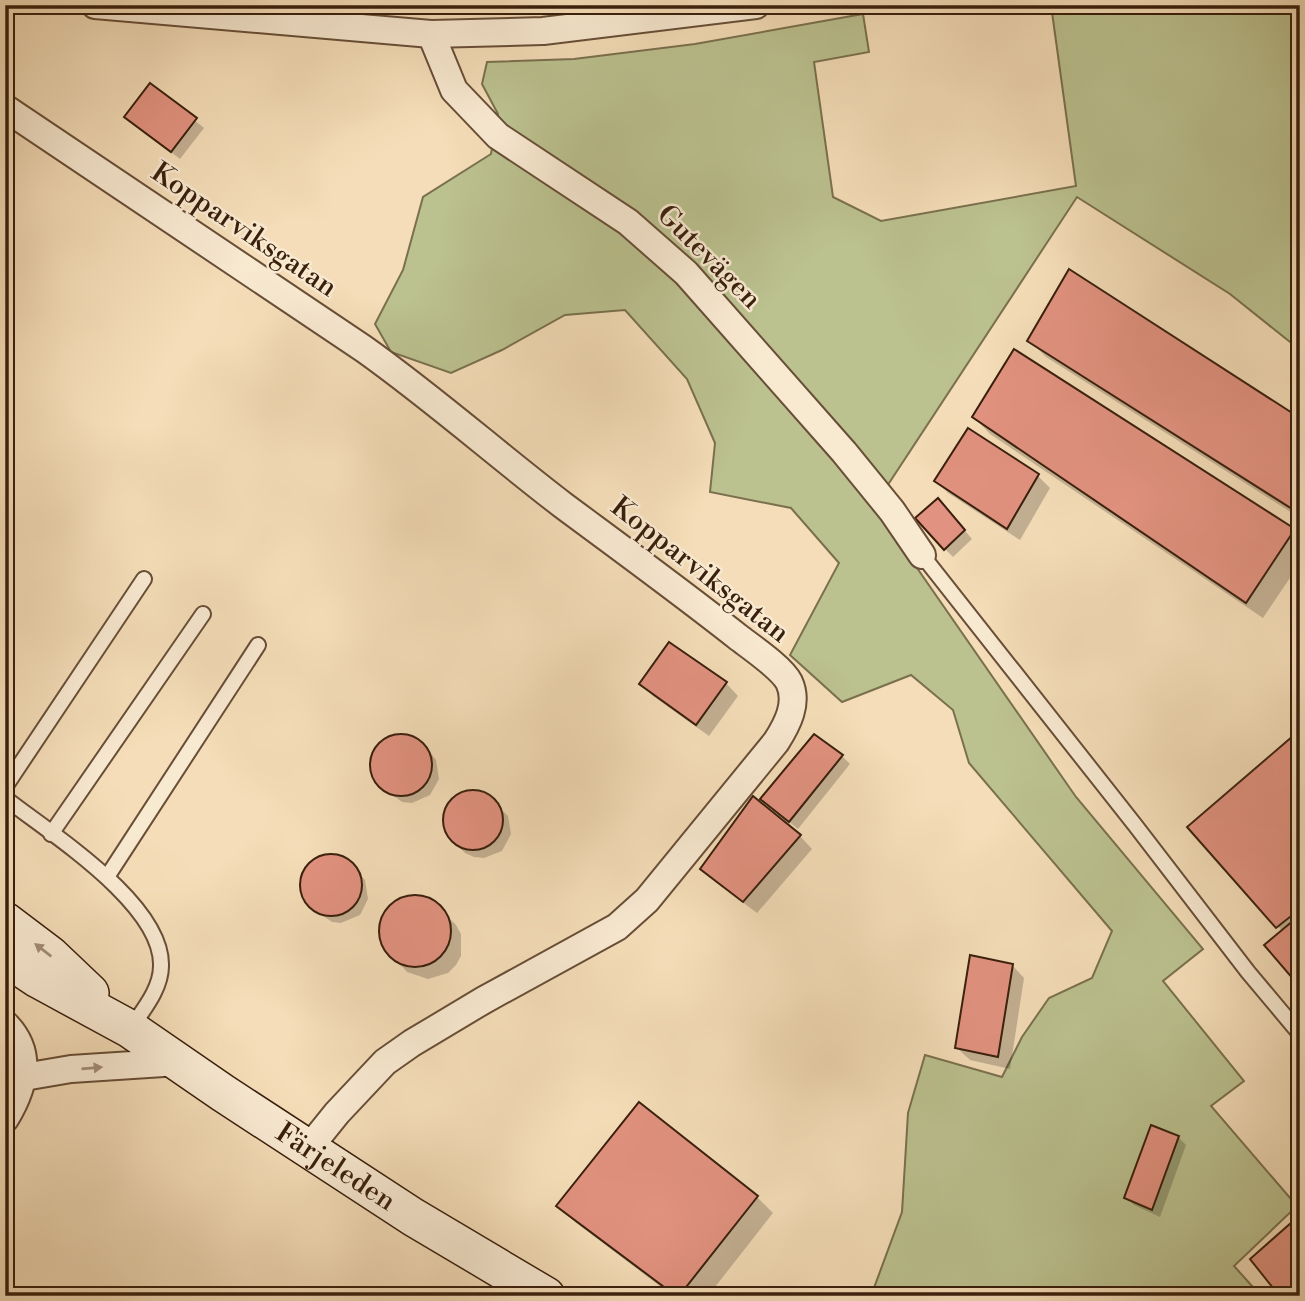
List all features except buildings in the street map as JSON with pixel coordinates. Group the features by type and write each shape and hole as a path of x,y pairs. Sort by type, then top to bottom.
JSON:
{"main road":[{"name":"Färjeleden","path":"5,921 50,955 130,1029"},
{"name":"Färjeleden","path":"5,957 38,979 130,1029 413,1217 538,1294"}],"street":[{"path":"95,5 431,34 543,32 756,5"},
{"name":"Gutevägen","path":"431,34 454,90 498,136 628,222 686,273 844,452 892,511 922,555"},
{"name":"Kopparviksgatan","path":"5,108 420,389 562,504 760,654 789,683 793,706 787,724 776,742 647,900 617,928 484,1000 385,1062 337,1113 309,1149"},
{"path":"5,1024 19,1046 24,1077 5,1119"},
{"path":"24,1077 71,1069 178,1062"}],"lane":[{"path":"922,555 1248,972 1300,1034"},
{"path":"5,787 144,579"},
{"path":"51,834 203,614"},
{"path":"107,877 258,645"},
{"path":"5,798 107,877 140,911 157,939 162,967 153,995 130,1029"}],"green space":[{"path":"426,5 572,5 428,12"},
{"path":"1051,5 1300,5 1300,350 1230,294 1077,197 874,506 1076,797 1203,949 1163,981 1244,1081 1211,1106 1297,1206 1234,1266 1261,1296 871,1296 902,1212 908,1113 925,1055 1002,1077 1022,1037 1049,998 1092,978 1112,931 969,763 953,710 911,675 842,702 790,655 839,563 791,508 710,492 715,443 687,379 625,310 565,315 502,350 451,373 391,352 375,324 403,270 423,197 491,154 498,114 482,84 487,62 574,59 695,44 863,14 869,52 814,62 833,197 881,221 1076,186"}]}
